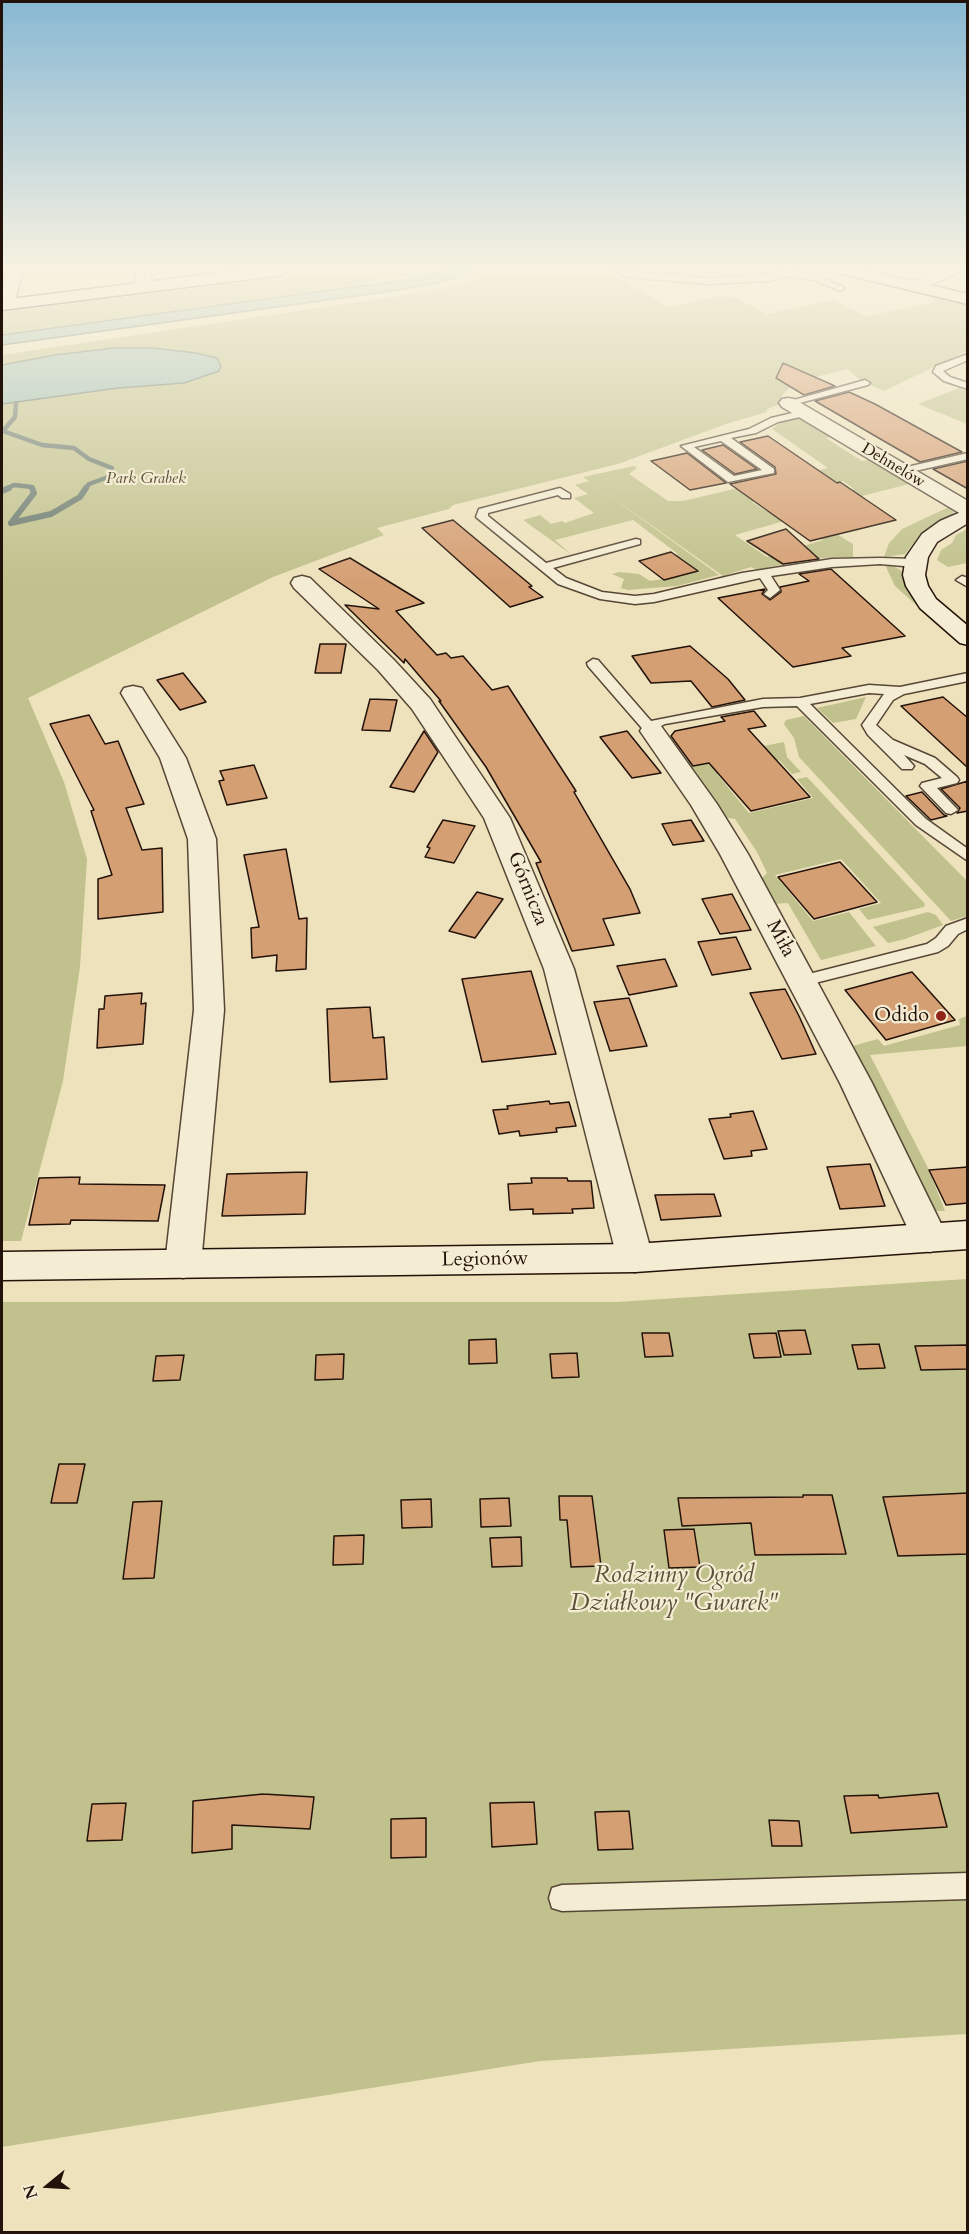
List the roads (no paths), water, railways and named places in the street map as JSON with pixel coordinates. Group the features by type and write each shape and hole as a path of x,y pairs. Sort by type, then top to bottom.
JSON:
{"street":[{"name":"Dehnelów","path":"788,403 968,510"},
{"path":"968,515 928,538 915,563 915,581 924,597 941,616 968,638"},
{"name":"Górnicza","path":"302,583 386,665 421,704 497,818 559,969 635,1258"},
{"path":"133,693 173,758 202,839 209,1010 183,1264"},
{"name":"Miła","path":"652,731 704,804 803,981 930,1238"},
{"name":"Legionów","path":"2,1266 635,1258 968,1235"}],"lane":[{"path":"941,374 947,380 968,386"},
{"path":"788,403 865,383"},
{"path":"723,437 770,471 732,480 686,446 723,437 752,431 775,420 806,413"},
{"path":"902,471 968,456"},
{"path":"566,495 560,491 487,509 481,514 491,525 562,581 588,593 635,600 654,598 742,577 832,563 880,561 915,563"},
{"path":"544,567 636,542"},
{"path":"764,575 774,590 770,594"},
{"name":"Miła","path":"593,663 652,731"},
{"path":"907,766 873,732 869,725 888,697 900,691 968,677"},
{"path":"652,731 655,724 674,718 763,703 800,702 869,689 900,691"},
{"path":"800,702 921,822 950,841 968,857"},
{"path":"873,732 888,743 930,761 952,780 927,786 951,810"},
{"path":"803,981 932,948 942,942 952,930 968,923"},
{"path":"562,1898 968,1886"}],"water":[{"path":"2,374 210,374 184,383 118,388 2,404"}],"waterway":[{"path":"16,403 15,417 3,431 42,445 74,448 89,459 112,468 111,476 89,484 85,489"},
{"path":"6,489 14,485 33,489"},
{"path":"2,491 9,488"},
{"path":"32,488 34,493 11,523 51,514 80,497 86,488"}],"place":[{"name":"Odido","path":"941,1016"}],"park label":[{"name":"Park Grabek","path":"146,479"},
{"name":"Rodzinny Ogród Działkowy \"Gwarek\"","path":"674,1590"}]}
